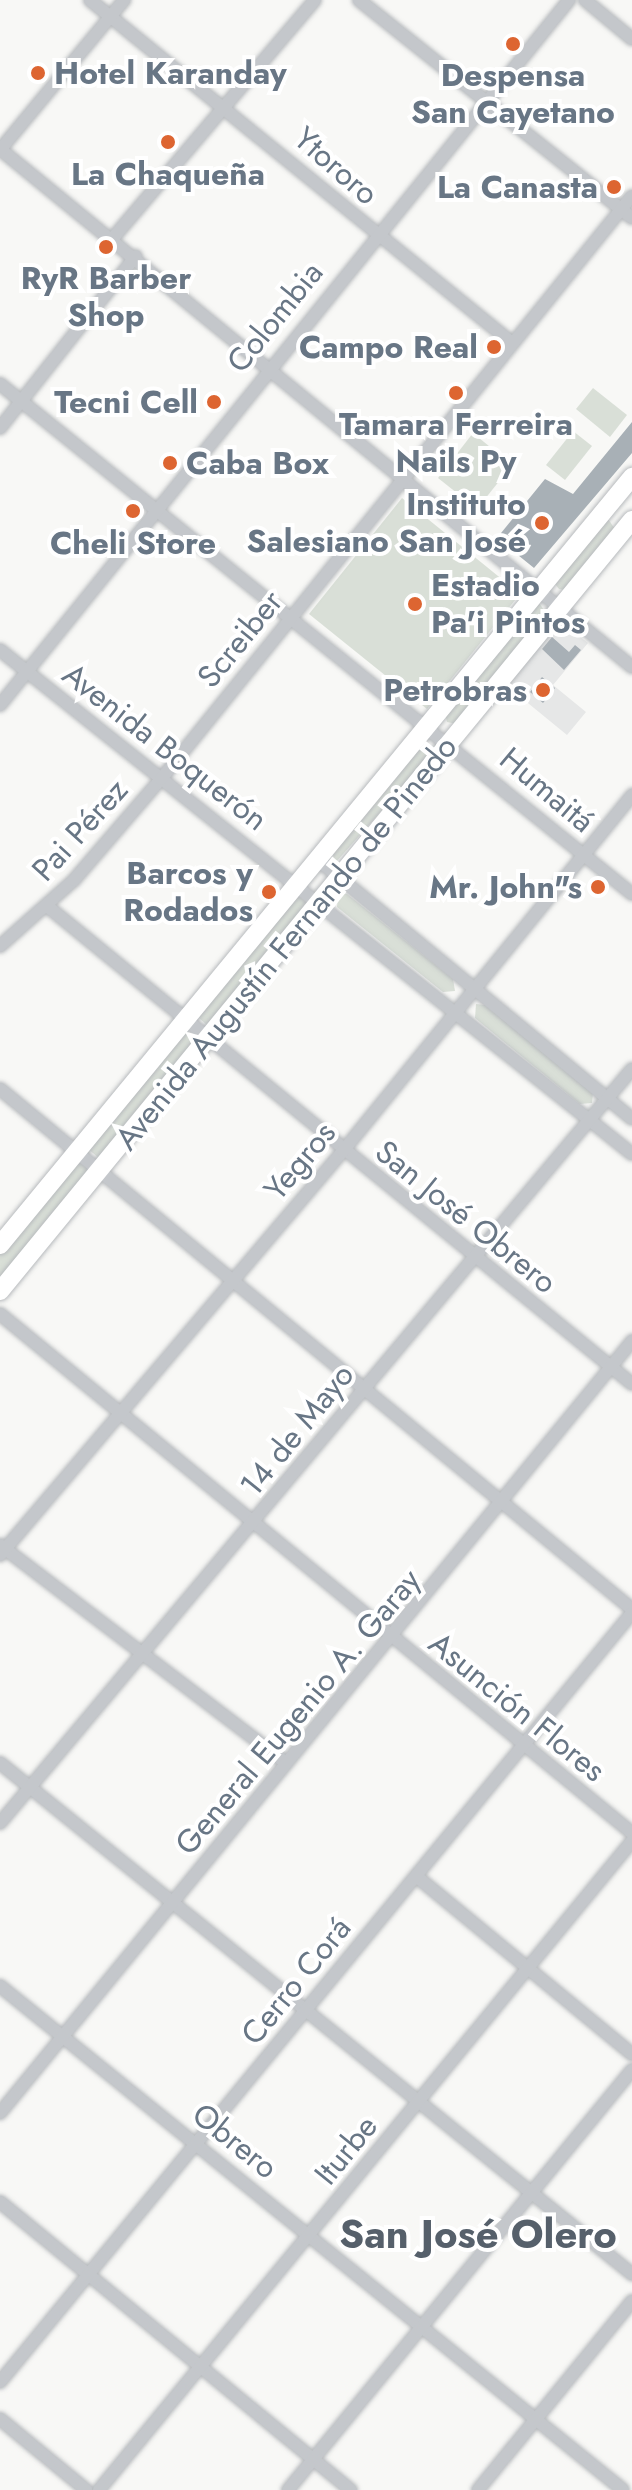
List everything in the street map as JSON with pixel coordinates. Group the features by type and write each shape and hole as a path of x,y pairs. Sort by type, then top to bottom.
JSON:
{"highway":[{"name":"Avenida Augustín Fernando de Pinedo","path":"0,1245 632,477"},
{"name":"Avenida Augustín Fernando de Pinedo","path":"0,1291 99,1175 208,1037 632,520"}],"street":[{"name":"Ytororo","path":"90,0 224,103 375,234 511,342"},
{"path":"124,0 0,149 270,364 632,667"},
{"path":"113,238 224,103 315,0"},
{"path":"359,0 627,213"},
{"name":"Colombia","path":"0,705 270,364 569,0"},
{"path":"585,0 632,39"},
{"name":"Screiber","path":"161,779 511,342 627,213 632,196"},
{"path":"0,428 136,256"},
{"name":"Humaitá","path":"0,384 429,725 632,894"},
{"name":"Avenida Boquerón","path":"0,650 298,884 632,1154"},
{"name":"Pai Pérez","path":"0,946 47,906 161,779"},
{"name":"Yegros","path":"2,1550 343,1151 471,989 632,795"},
{"path":"317,859 632,1119"},
{"name":"San José Obrero","path":"47,906 343,1151 632,1384"},
{"name":"14 de Mayo","path":"0,1823 146,1653 632,1069"},
{"path":"0,1089 78,1150 99,1175 632,1611"},
{"name":"Asunción Flores","path":"0,1314 116,1413 632,1833"},
{"name":"General Eugenio A. Garay","path":"0,2113 286,1763 503,1505 632,1341"},
{"path":"2,1550 146,1653 286,1763"},
{"name":"Cerro Corá","path":"0,2382 632,1611"},
{"path":"0,1763 173,1904 421,2098 531,2195 632,2274"},
{"name":"Iturbe","path":"99,2490 632,1841"},
{"path":"416,1876 632,2054"},
{"name":"Obrero","path":"0,1986 623,2490"},
{"path":"288,2490 420,2325 632,2070"},
{"path":"0,2202 351,2490"},
{"path":"478,2490 632,2301"},
{"path":"0,2419 86,2490"}],"shaded area":[{"path":"593,388 627,415 610,437 576,409"},
{"path":"573,431 592,446 565,480 546,465"},
{"path":"473,433 512,465 477,509 438,478"},
{"name":"Estadio Pa'i Pintos","path":"402,498 520,594 427,709 309,614"},
{"path":"608,519 615,529 566,590 559,589 555,584"},
{"path":"539,603 547,614 457,724 447,722 445,714"},
{"name":"Petrobras","path":"560,621 588,643 553,685 586,712 567,735 506,685"},
{"path":"422,742 434,752 336,862 332,853"},
{"path":"296,894 307,903 208,1026 198,1017"},
{"path":"338,894 347,894 453,979 455,991 443,992 337,907"},
{"path":"476,1004 485,1005 593,1093 592,1103 580,1104 475,1018"},
{"path":"183,1030 195,1040 99,1158 88,1149"},
{"path":"76,1159 89,1169 0,1281 0,1254"}],"building":[{"name":"Instituto Salesiano San José","path":"632,422 632,453 534,568 497,538 545,479 573,494"},
{"name":"Petrobras","path":"552,637 569,652 575,645 581,650 564,670 542,649"},
{"name":"Petrobras","path":"542,677 555,688 543,703 530,692"}],"place":[{"name":"Despensa San Cayetano","path":"513,44"},
{"name":"Hotel Karanday","path":"38,73"},
{"name":"La Chaqueña","path":"168,142"},
{"name":"La Canasta","path":"614,187"},
{"name":"RyR Barber Shop","path":"106,247"},
{"name":"Campo Real","path":"494,347"},
{"name":"Tamara Ferreira Nails Py","path":"456,393"},
{"name":"Tecni Cell","path":"214,402"},
{"name":"Caba Box","path":"170,463"},
{"name":"Cheli Store","path":"133,511"},
{"name":"Instituto Salesiano San José","path":"542,523"},
{"name":"Estadio Pa'i Pintos","path":"415,604"},
{"name":"Petrobras","path":"543,690"},
{"name":"Mr. John\"s","path":"598,887"},
{"name":"Barcos y Rodados","path":"269,892"}],"district":[{"name":"San José Olero","path":"478,2234"}]}
